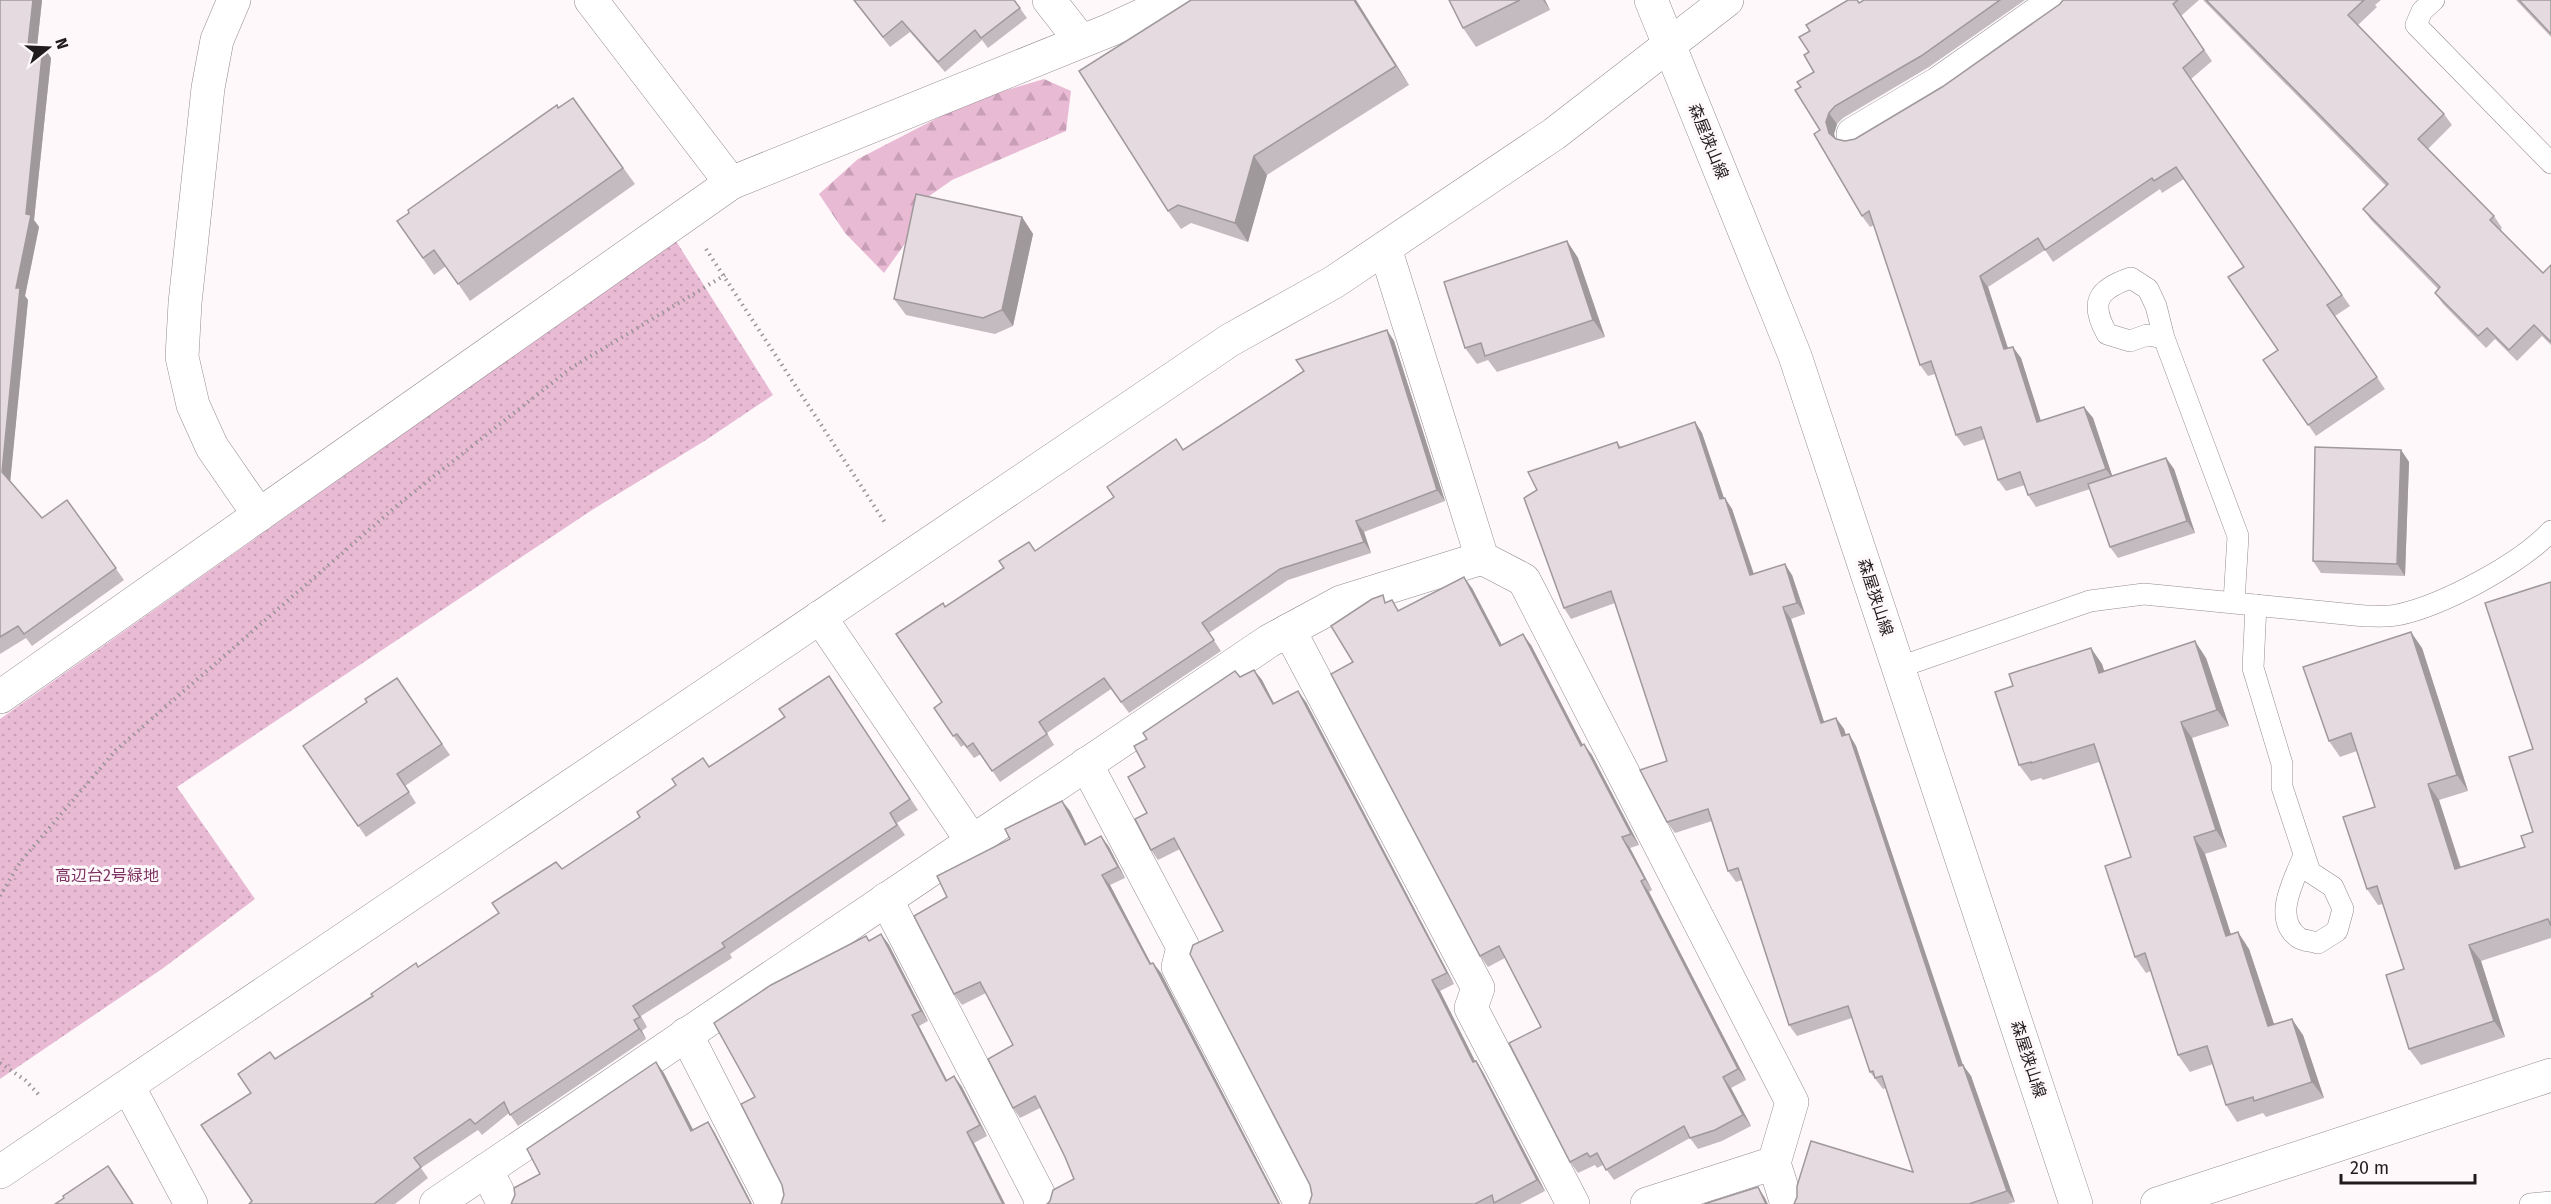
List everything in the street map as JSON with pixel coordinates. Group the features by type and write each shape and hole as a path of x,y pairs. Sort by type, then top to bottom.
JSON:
{"street":[{"path":"234,0 217,40 208,88 184,303 182,357 193,405 212,447 260,515"},
{"path":"591,0 731,183"},
{"path":"1049,0 1081,41"},
{"path":"0,697 731,183 1158,10 1175,0"},
{"name":"森屋狭山線","path":"1651,0 1795,356 1900,667 2076,1204"},
{"path":"0,1172 1230,340 1334,282 1554,134 1727,0"},
{"path":"1853,134 1939,83 2057,0"},
{"path":"1385,248 1482,558"},
{"path":"436,1204 1269,641 1341,602 1482,558 1524,580 1792,1102 1774,1163 1787,1204"},
{"path":"820,617 972,841"},
{"path":"1289,630 1478,988 1471,1008 1573,1204"},
{"path":"1086,764 1183,947 1178,967 1301,1204"},
{"path":"886,899 1041,1201 1040,1204"},
{"path":"686,1034 773,1204"},
{"path":"2157,1204 2551,1075"},
{"path":"128,1086 191,1204"},
{"path":"1647,1204 1774,1163"},
{"path":"486,1170 504,1204"}],"lane":[{"path":"2434,0 2422,12 2416,25 2551,163"},
{"path":"2164,338 2238,536 2234,602"},
{"path":"1900,667 2090,601 2144,594 2365,616 2397,615 2438,602 2492,574 2539,544 2551,531"},
{"path":"2256,604 2253,668 2282,764 2282,787 2304,855"},
{"path":"2530,1204 2551,1202"}],"path":[{"path":"683,217 725,275 908,558"},
{"path":"0,896 21,861 116,750 399,503 571,368 725,275"},
{"path":"0,1063 25,1080 67,1127"}],"green space":[{"path":"1044,79 1071,91 1066,131 952,180 928,197 914,231 884,273 845,233 819,194 858,159 949,112 990,95"},
{"name":"高辺台2号緑地","path":"676,241 773,395 706,440 592,510 177,787 255,899 162,969 0,1079 0,719"}],"building":[{"path":"0,0 33,0 28,45 43,46 26,214 31,215 16,288 20,288 2,472 42,518 67,500 116,568 24,634 18,626 0,637"},
{"path":"854,0 1014,0 1020,8 981,38 975,30 938,62 902,21 883,37"},
{"path":"1191,0 1354,0 1396,66 1254,156 1235,223 1178,205 1168,211 1079,71"},
{"path":"1449,0 1520,0 1463,28"},
{"path":"1848,0 1857,0 1859,3 1864,0 2000,0 1921,56 1835,106 1826,122 1829,133 1836,139 1845,141 1855,139 1942,87 2063,0 2178,0 2173,4 2204,50 2183,68 2342,295 2327,305 2377,377 2308,425 2263,360 2278,350 2228,277 2244,267 2176,167 2154,181 2152,178 2045,250 2038,238 1980,276 2004,349 2013,347 2037,422 2084,407 2106,469 2028,495 2020,472 1998,480 1981,427 1956,435 1931,361 1920,365 1869,211 1862,216 1814,134 1820,130 1795,90 1801,87 1797,82 1814,72 1804,55 1809,52 1799,37 1810,31 1806,25"},
{"path":"2206,0 2364,0 2348,15 2444,114 2418,139 2494,216 2490,220 2543,273 2551,265 2551,342 2534,325 2509,350 2487,328 2478,336 2435,293 2440,287 2363,209 2388,184"},
{"path":"2519,0 2551,0 2551,34"},
{"path":"573,98 623,168 458,284 434,250 423,258 397,221 409,213 408,210 557,105 558,108"},
{"path":"916,194 1022,217 1002,310 983,318 894,299"},
{"path":"1567,241 1593,320 1485,356 1481,343 1465,348 1444,282"},
{"path":"1387,330 1437,490 1356,521 1364,542 1280,569 1202,623 1214,640 1121,702 1104,678 1039,722 1047,734 992,771 973,743 967,747 957,734 953,736 934,708 942,702 896,634 943,603 945,607 1004,568 999,561 1029,542 1035,551 1114,497 1107,487 1176,439 1183,450 1304,371 1296,360"},
{"path":"1695,422 1720,499 1725,498 1750,575 1785,564 1797,603 1783,607 1821,723 1836,718 1842,736 1849,734 1959,1066 1963,1065 2007,1191 1969,1204 1794,1204 1811,1141 1913,1172 1882,1076 1875,1078 1873,1071 1870,1072 1848,1006 1789,1025 1738,868 1728,871 1708,809 1667,822 1640,770 1667,761 1611,591 1564,608 1524,498 1537,490 1528,472 1617,442 1619,448"},
{"path":"2315,447 2401,450 2397,564 2313,561"},
{"path":"2166,458 2187,521 2110,547 2088,484"},
{"path":"1464,577 1500,646 1523,634 1581,746 1584,744 1631,834 1622,837 1645,879 1641,881 1738,1069 1723,1077 1743,1115 1715,1130 1690,1138 1684,1126 1606,1170 1597,1153 1590,1157 1587,1153 1570,1162 1509,1043 1541,1027 1499,946 1480,956 1331,674 1353,662 1331,626 1372,599 1383,595 1385,603 1392,600 1398,611"},
{"path":"2551,582 2551,926 2548,919 2469,945 2494,1021 2409,1049 2386,975 2404,969 2377,886 2367,889 2343,817 2375,807 2351,733 2329,741 2303,667 2411,632 2457,775 2428,784 2455,869 2525,847 2521,836 2533,832 2509,757 2533,749 2485,603"},
{"path":"2195,641 2217,710 2181,722 2216,830 2194,837 2226,936 2238,932 2268,1026 2292,1019 2312,1082 2254,1101 2253,1097 2226,1105 2207,1046 2178,1055 2145,953 2135,957 2105,866 2131,857 2094,744 2019,765 1995,692 2013,686 2009,674 2091,648 2099,673"},
{"path":"1254,670 1273,704 1298,691 1447,973 1432,980 1473,1062 1476,1061 1537,1180 1494,1203 1492,1195 1475,1204 1309,1204 1312,1195 1310,1185 1190,954 1193,945 1223,931 1174,838 1151,850 1135,819 1147,813 1128,777 1145,767 1134,746 1147,739 1143,733 1235,671 1240,677"},
{"path":"829,676 910,799 890,813 897,825 722,943 725,947 633,1006 640,1017 634,1020 639,1029 510,1115 504,1102 475,1124 470,1119 414,1158 421,1167 374,1204 249,1204 252,1201 201,1125 251,1093 238,1074 270,1052 275,1059 373,996 371,994 416,963 418,967 499,913 492,903 556,862 562,869 640,817 637,812 676,785 672,779 703,758 709,767 785,717 779,709"},
{"path":"397,678 442,744 397,774 409,792 358,826 303,746 367,702 365,699"},
{"path":"1062,801 1085,845 1101,836 1118,867 1102,875 1150,964 1153,963 1279,1204 1047,1204 1053,1190 1074,1179 1065,1157 1035,1096 1013,1108 988,1059 1013,1045 980,982 954,994 914,916 947,897 937,876 1010,839 1005,829"},
{"path":"881,934 921,1011 912,1015 946,1081 954,1076 980,1125 967,1132 1003,1204 781,1204 784,1195 782,1185 741,1104 755,1097 714,1023 771,985 866,936 869,941"},
{"path":"656,1062 691,1131 708,1122 751,1204 511,1204 515,1195 514,1188 540,1174 527,1149"},
{"path":"108,1166 133,1204 55,1204 64,1198 63,1196"},
{"path":"1758,1187 1766,1204 1704,1204"}]}
